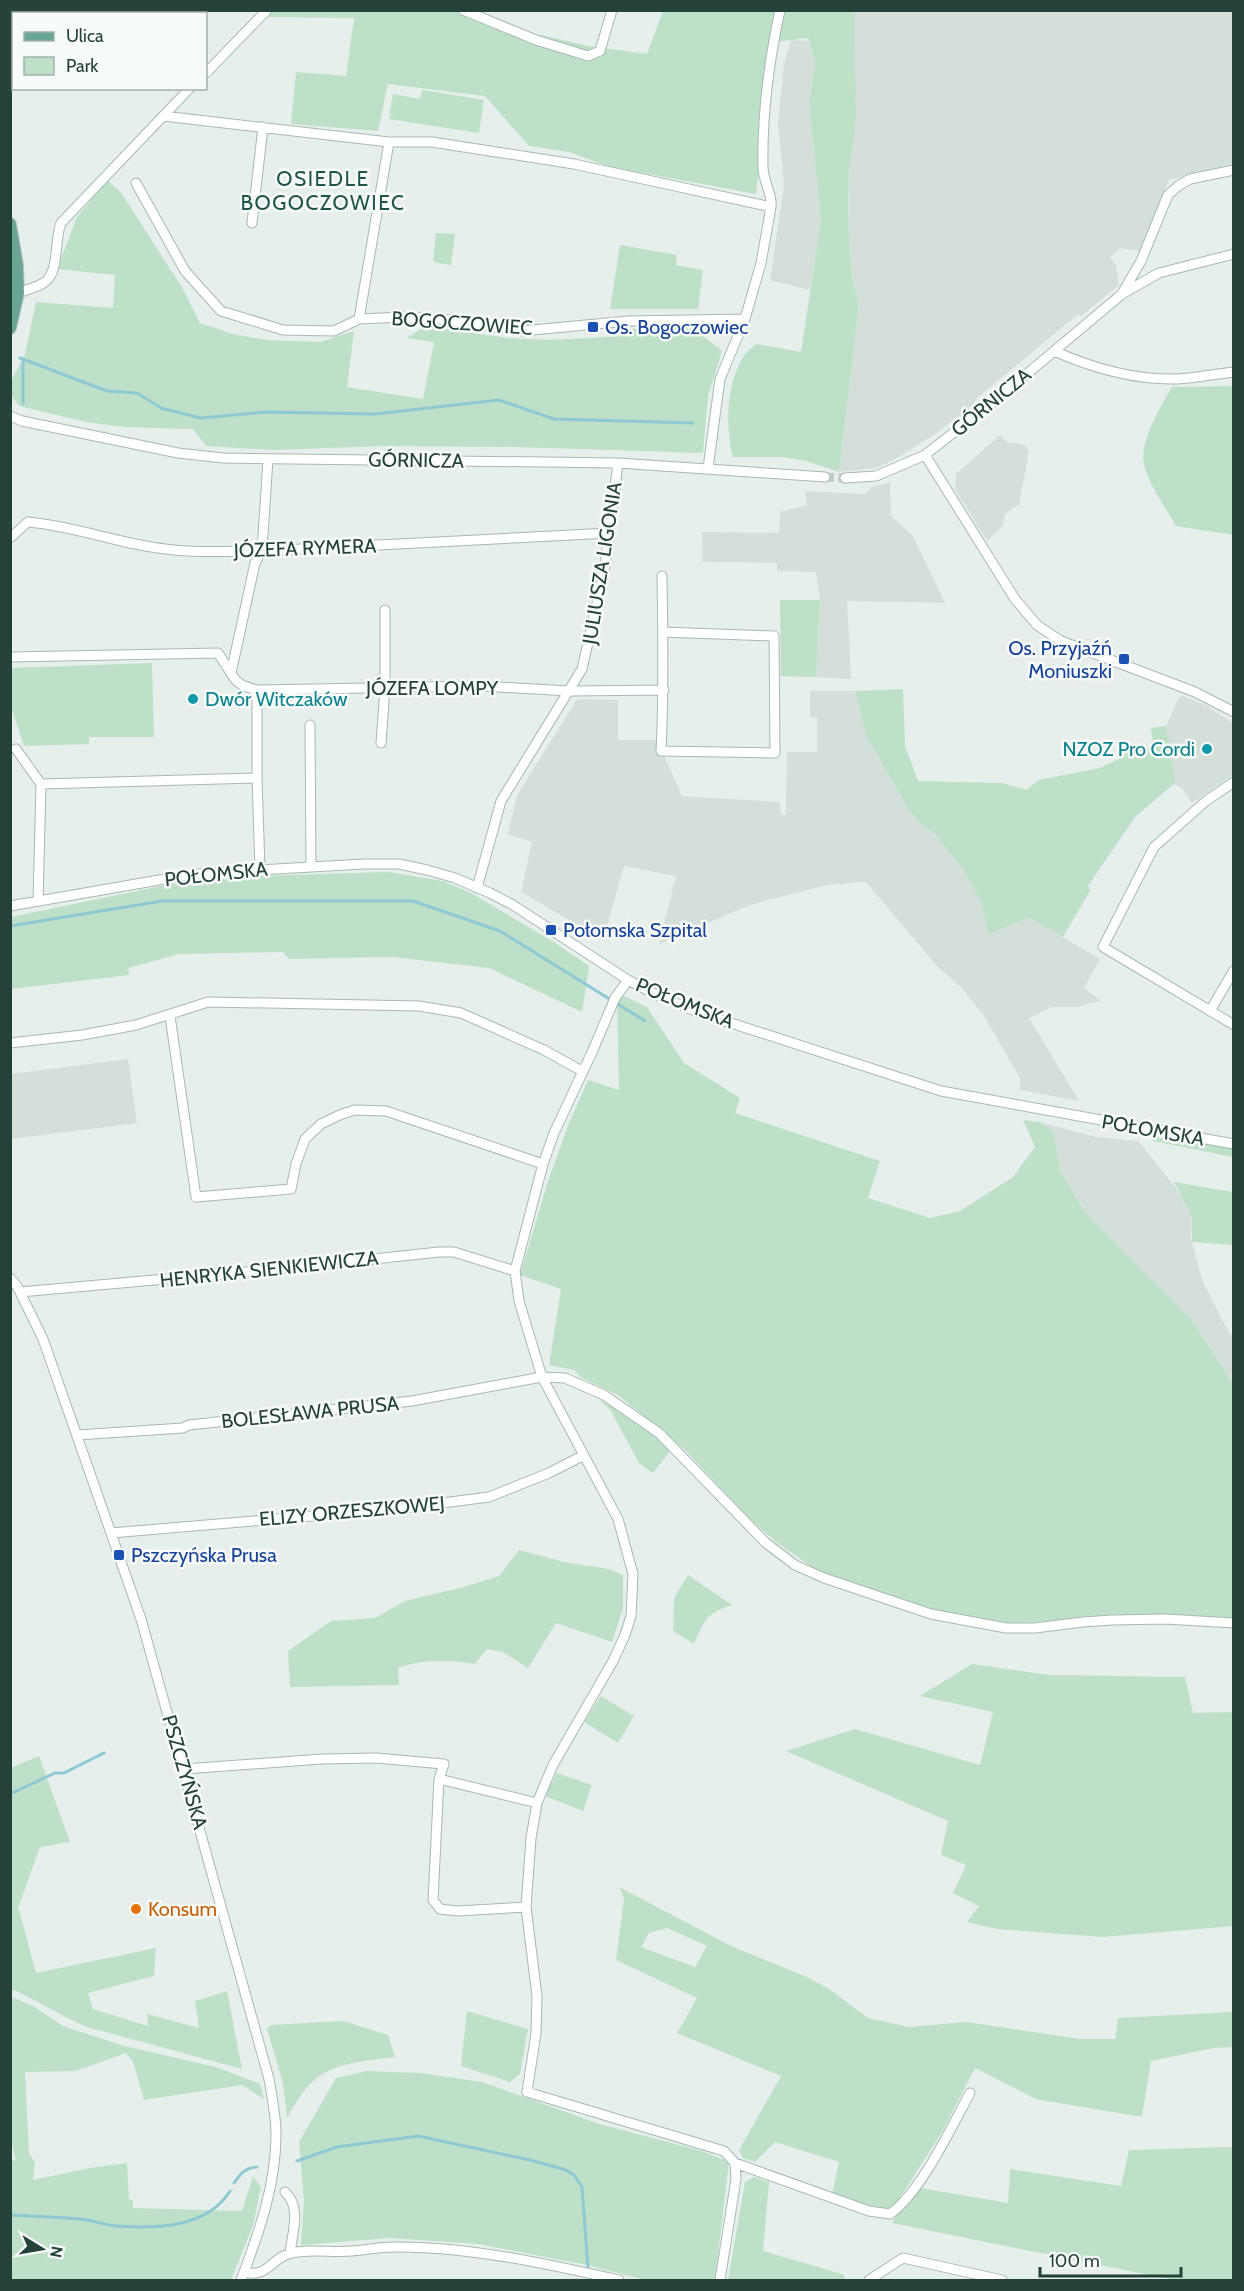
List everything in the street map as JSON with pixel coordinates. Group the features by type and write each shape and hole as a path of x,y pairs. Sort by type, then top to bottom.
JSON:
{"main road":[{"path":"10,224 17,265 18,293 10,328"}],"street":[{"path":"207,72 267,10"},
{"path":"463,10 536,40 588,56 600,51 612,10"},
{"path":"708,468 720,379 745,319 761,263 771,204 764,177 764,137 770,58 780,10"},
{"path":"18,293 45,281 54,266 57,233 61,223 188,90"},
{"path":"163,116 389,142 432,142 574,164 771,204"},
{"path":"252,223 263,127"},
{"path":"359,319 389,142"},
{"name":"GÓRNICZA","path":"1122,294 1141,261 1168,195 1190,179 1233,170"},
{"name":"BOGOCZOWIEC","path":"136,183 185,271 221,311 282,330 334,331 359,319 403,317 441,319 522,331 627,321 745,319"},
{"name":"GÓRNICZA","path":"845,478 876,476 925,455 1122,294 1159,273 1233,254"},
{"path":"1054,351 1106,371 1146,376 1177,379 1233,372"},
{"name":"GÓRNICZA","path":"12,417 178,453 223,458 618,463 825,477"},
{"path":"925,455 1015,599 1037,625 1061,641 1195,692 1233,712"},
{"path":"231,673 255,563 262,551 268,459"},
{"name":"JULIUSZA LIGONIA","path":"477,888 501,801 582,669 604,573 618,463"},
{"name":"JÓZEFA RYMERA","path":"10,538 28,522 174,550 262,551 609,533"},
{"path":"662,576 664,690 661,751 775,753 774,636 663,632"},
{"path":"381,743 385,688 385,610"},
{"path":"10,657 218,653 235,681 257,690 260,869"},
{"name":"JÓZEFA LOMPY","path":"257,690 480,686 570,691 664,690"},
{"path":"310,726 311,867"},
{"path":"16,749 41,784 38,901"},
{"path":"41,784 257,778"},
{"path":"1233,782 1207,800 1154,847 1103,947 1233,1025"},
{"name":"POŁOMSKA","path":"10,906 188,875 260,869 399,864 455,878 513,905 628,980 659,996 700,1012 941,1091 1233,1144"},
{"path":"1210,1011 1233,970"},
{"path":"628,980 615,998 594,1050 554,1133 543,1164 515,1271 519,1300 542,1377 618,1519 633,1574 631,1616 614,1661 553,1765 537,1803 531,1838 526,1907 537,1996 536,2033 527,2092 724,2151 735,2163 869,2211 890,2214 908,2198 970,2094"},
{"path":"10,1043 82,1035 136,1025 208,1002 419,1006 461,1013 544,1050 582,1071"},
{"path":"170,1016 196,1197 291,1189 296,1164 305,1139 321,1124 354,1110 386,1111 543,1164"},
{"name":"HENRYKA SIENKIEWICZA","path":"20,1292 236,1274 440,1252 454,1252 515,1271"},
{"name":"PSZCZYŃSKA","path":"10,1278 20,1292 43,1339 141,1619 269,2079 276,2131 275,2158 265,2212 243,2276"},
{"name":"BOLESŁAWA PRUSA","path":"77,1435 183,1428 189,1425 412,1401 542,1377 565,1378 581,1383 604,1395 637,1417 671,1444 766,1543 795,1564 824,1578 931,1614 1006,1628 1035,1628 1112,1620 1165,1619 1233,1623"},
{"name":"ELIZY ORZESZKOWEJ","path":"111,1533 396,1509 489,1497 538,1478 584,1455"},
{"path":"184,1769 322,1759 376,1758 444,1764 439,1779 433,1900 440,1909 457,1911 526,1907"},
{"path":"439,1779 537,1803"},
{"path":"720,2280 736,2179 735,2163"},
{"path":"285,2192 292,2198 295,2208 290,2253"},
{"path":"243,2276 262,2272 290,2253 351,2251 392,2246 513,2258 620,2280"},
{"path":"869,2280 903,2258 1002,2280"}],"shaded area":[{"path":"854,11 1233,11 1233,164 1169,180 1142,251 1120,248 1110,257 1116,265 1119,285 1081,316 1078,314 976,399 973,406 931,437 892,461 875,468 839,472 859,305 852,277 848,220"},
{"path":"791,40 808,41 815,63 809,104 821,220 810,290 770,280 784,185 778,123 784,64"},
{"path":"1000,435 1008,443 1026,446 1029,452 1019,504 1005,514 1003,526 987,541 955,489 956,474"},
{"path":"890,483 891,516 913,536 945,603 847,601 851,679 816,677 820,600 816,572 777,571 777,563 703,562 702,532 779,533 780,512 807,505 805,491 865,494 873,486"},
{"path":"810,691 855,691 866,736 909,810 920,823 935,834 964,871 982,905 988,934 1030,918 1100,959 1084,988 1101,1001 1077,1007 1051,1007 1029,1018 1079,1101 1020,1090 1020,1078 984,1016 962,988 937,966 866,882 826,885 750,905 659,944 676,876 624,866 603,940 521,892 532,842 508,834 517,795 576,701 580,699 618,700 618,740 657,740 682,796 780,802 781,815 786,815 787,752 817,752 817,717 810,717"},
{"path":"1183,696 1207,706 1233,723 1233,775 1192,803 1182,788 1174,784 1166,726 1179,698"},
{"path":"128,1059 137,1123 11,1139 11,1074"},
{"path":"1039,1122 1096,1137 1138,1141 1176,1188 1192,1217 1191,1238 1202,1280 1233,1338 1233,1384 1192,1320 1084,1211 1060,1170 1054,1133"}],"green space":[{"path":"273,10 460,11 532,33 589,46 647,54 663,11 776,11 756,194 610,167 569,152 529,146 485,96 388,84 378,131 291,124 296,72 346,76 354,18 265,17"},
{"path":"784,11 854,11 856,117 849,170 848,220 852,277 859,305 839,472 806,461 783,457 733,457 730,445 728,420 730,393 737,368 746,353 756,344 801,352 821,220 809,104 815,63 808,38 776,42"},
{"path":"422,90 484,100 479,133 389,119 393,94 420,99"},
{"path":"108,180 122,194 183,289 200,323 233,334 266,340 320,342 354,331 347,387 423,399 434,342 407,338 426,326 508,338 549,340 624,336 631,329 690,326 722,351 708,396 703,453 516,447 383,446 273,450 206,446 193,429 124,427 86,422 19,406 11,395 11,381 25,354 36,302 113,308 115,275 57,269 77,217"},
{"path":"436,233 455,234 451,265 433,262"},
{"path":"620,245 677,255 676,265 703,270 698,309 610,309"},
{"path":"1233,386 1233,535 1176,526 1153,488 1144,464 1143,455 1152,424 1172,387"},
{"path":"780,600 820,600 816,677 781,676"},
{"path":"152,663 154,737 89,737 89,744 24,746 11,707 11,668"},
{"path":"903,689 905,746 918,781 1002,783 1026,790 1039,780 1100,768 1125,756 1123,751 1138,746 1154,749 1151,728 1166,726 1175,783 1135,817 1088,886 1090,891 1063,937 1030,918 988,934 982,905 964,871 935,834 920,823 909,810 866,736 855,691"},
{"path":"389,872 443,881 471,893 589,966 582,1012 489,968 393,957 289,959 283,952 179,954 128,968 129,975 11,989 11,917 166,885 225,877"},
{"path":"617,993 647,1007 684,1063 740,1098 735,1113 880,1161 868,1198 930,1218 960,1211 1013,1177 1035,1147 1023,1120 1039,1122 1054,1133 1060,1170 1084,1211 1192,1320 1233,1384 1233,1620 1108,1615 1014,1624 933,1611 834,1577 815,1569 776,1542 751,1520 683,1448 618,1395 582,1378 574,1370 549,1365 561,1289 520,1275 548,1181 569,1123 588,1080 619,1090"},
{"path":"1150,1135 1233,1148 1233,1157 1153,1141"},
{"path":"1174,1182 1233,1192 1233,1245 1192,1242 1192,1217"},
{"path":"599,1399 647,1429 670,1451 653,1473 639,1463 611,1411"},
{"path":"519,1550 564,1562 609,1569 623,1575 623,1608 612,1642 556,1623 528,1668 503,1652 487,1649 475,1664 436,1661 398,1668 399,1685 290,1687 288,1651 331,1621 375,1618 405,1601 499,1576"},
{"path":"688,1575 732,1605 707,1618 694,1644 673,1631 674,1598"},
{"path":"972,1664 1049,1675 1185,1677 1193,1713 1233,1712 1233,1926 1102,1937 997,1929 967,1922 979,1906 953,1893 966,1865 941,1855 948,1821 786,1751 855,1729 980,1765 993,1712 920,1696"},
{"path":"601,1696 634,1716 618,1743 584,1722"},
{"path":"39,1756 70,1842 40,1847 17,1911 19,1910 36,1973 156,1948 154,1976 88,1993 93,2009 148,2026 147,2014 199,2028 195,2001 227,1991 242,2069 87,2027 11,1989 11,1768"},
{"path":"557,1773 592,1785 583,1811 545,1796"},
{"path":"619,1887 731,1946 807,1977 829,1989 868,2018 909,2027 966,2022 1080,2039 1115,2039 1118,2018 1233,2012 1233,2047 1214,2048 1151,2061 1142,2117 1036,2099 975,2068 942,2132 905,2190 893,2207 883,2211 832,2194 839,2162 775,2142 755,2162 743,2158 739,2150 781,2076 677,2033 697,1998 616,1960 624,1898","holes":["667,1928 707,1946 695,1967 641,1947 649,1933"]},
{"path":"11,1997 33,2006 63,2026 124,2046 216,2067 260,2084 264,2099 242,2085 144,2100 133,2062 126,2053 75,2071 25,2072 29,2154 35,2162 33,2180 127,2163 129,2199 133,2201 133,2208 242,2211 253,2176 261,2187 253,2226 231,2280 12,2280 10,2161 16,2160 10,2138"},
{"path":"467,2011 528,2029 520,2074 510,2082 461,2066"},
{"path":"343,2021 388,2035 395,2057 348,2064 327,2072 308,2086 287,2118 283,2083 267,2029 271,2025"},
{"path":"367,2071 421,2073 482,2082 599,2124 702,2151 729,2162 715,2280 645,2280 587,2265 478,2244 390,2238 301,2245 304,2201 299,2142 336,2078"},
{"path":"1233,2147 1233,2280 1174,2280 892,2223 914,2187 1008,2203 1010,2169 1121,2186 1129,2150"},
{"path":"754,2177 769,2182 763,2251 842,2274 846,2280 728,2280 745,2182"}],"waterway":[{"path":"20,358 107,391 137,393 161,408 201,418 266,412 375,414 499,400 554,419 693,423"},
{"path":"23,360 23,403"},
{"path":"10,926 162,901 413,901 500,931 645,1021"},
{"path":"10,1794 55,1773 64,1773 104,1753"},
{"path":"297,2161 337,2147 418,2136 566,2170 574,2175 582,2187 588,2269"},
{"path":"234,2183 244,2172 257,2167"},
{"path":"10,2215 80,2219 117,2226 164,2226 180,2224 208,2212 230,2191"}],"tunnel":[{"path":"825,477 845,478"}],"place":[{"name":"Os. Bogoczowiec","path":"593,327"},
{"name":"Os. Przyjaźń Moniuszki","path":"1124,659"},
{"name":"Dwór Witczaków","path":"193,699"},
{"name":"NZOZ Pro Cordi","path":"1207,749"},
{"name":"Połomska Szpital","path":"551,930"},
{"name":"Pszczyńska Prusa","path":"119,1555"},
{"name":"Konsum","path":"136,1909"}],"district":[{"name":"OSIEDLE BOGOCZOWIEC","path":"323,190"}]}
